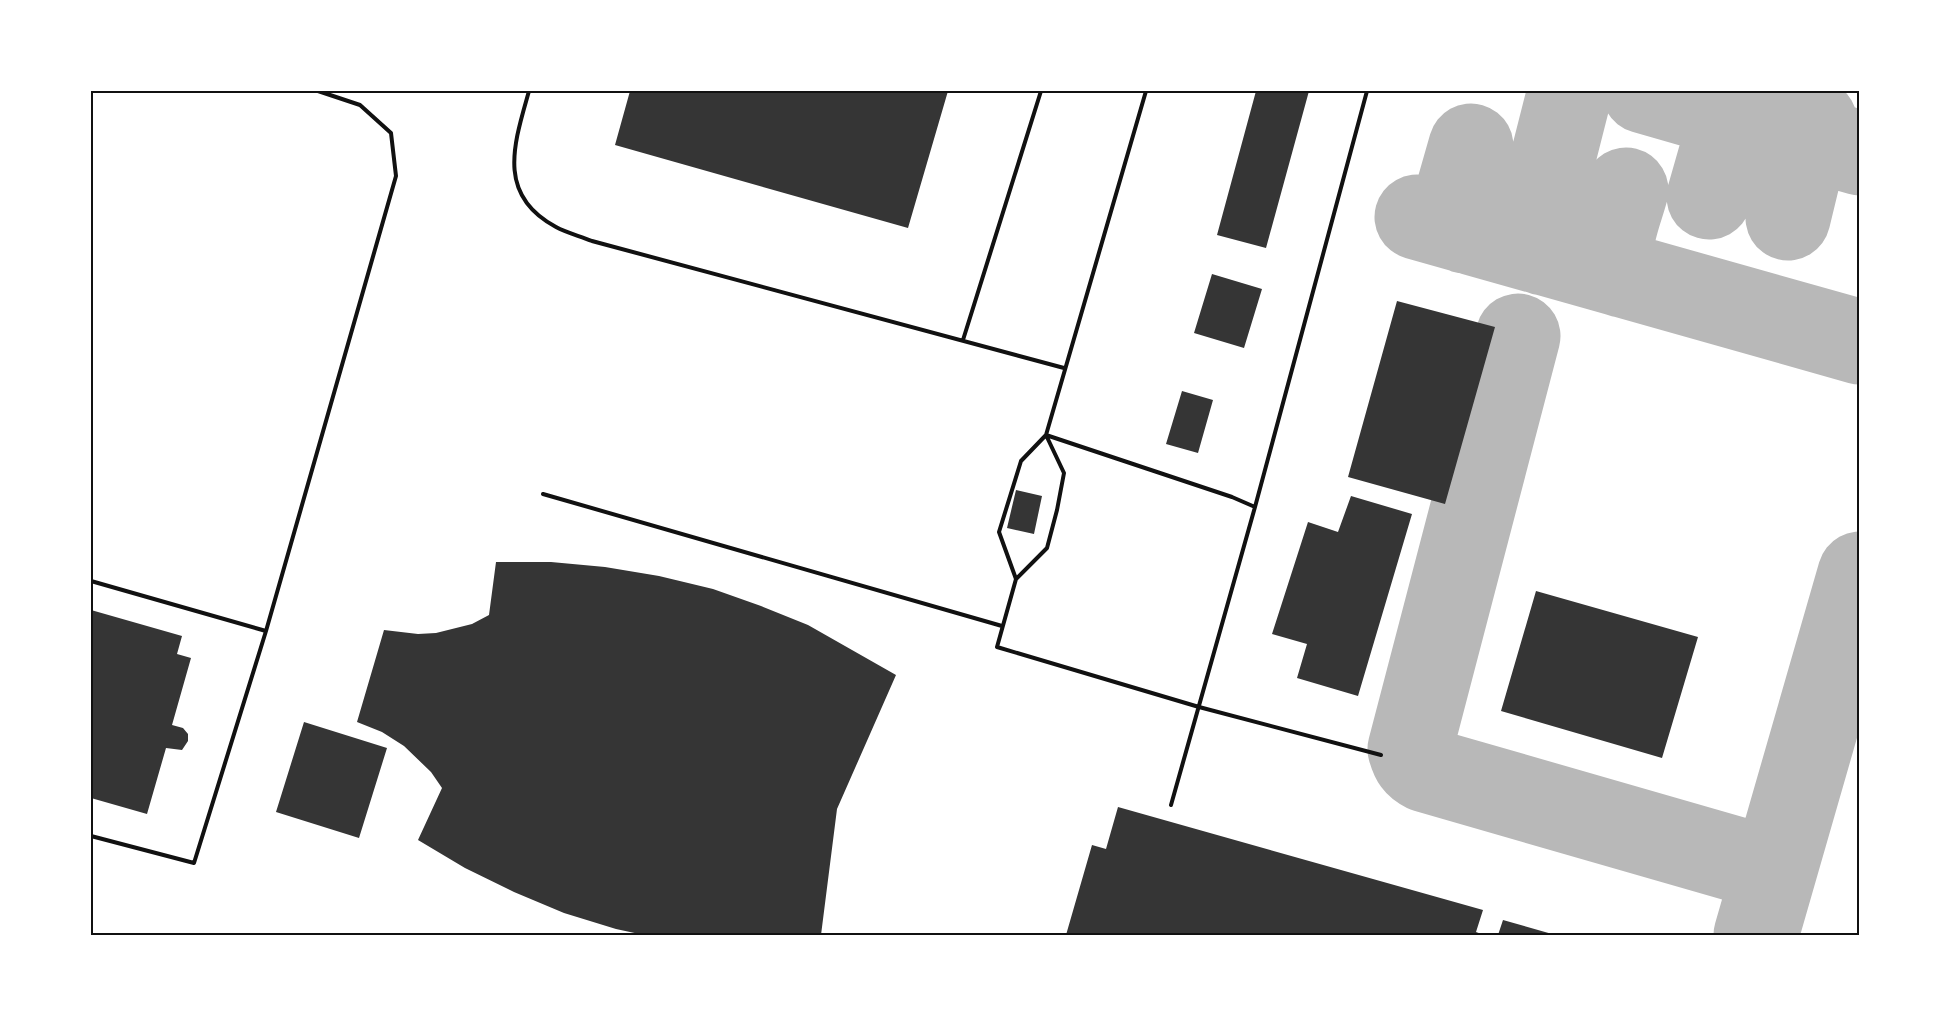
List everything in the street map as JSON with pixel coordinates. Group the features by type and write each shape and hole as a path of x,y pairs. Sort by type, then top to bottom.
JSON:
{"lane":[{"path":"91,836 194,863 266,631 396,176 391,133 360,105 318,91"},
{"path":"529,91 516,139 514,180 529,208 556,227 592,241 1064,368"},
{"path":"963,340 1041,91"},
{"path":"1016,579 999,532 1021,460 1046,435 1146,91"},
{"path":"1171,805 1255,507 1367,91"},
{"path":"1046,435 1232,497 1255,507"},
{"path":"1046,435 1064,473 1057,510 1047,548 1016,579 996,647 1199,707 1381,755"},
{"path":"544,494 1002,626"},
{"path":"91,581 266,631"}],"building":[{"path":"630,91 948,91 908,228 615,145"},
{"path":"1256,91 1309,91 1266,248 1217,235"},
{"path":"1212,274 1262,289 1244,348 1194,333"},
{"path":"1397,301 1495,327 1445,504 1348,477"},
{"path":"1182,391 1213,400 1198,453 1166,444"},
{"path":"1016,490 1042,496 1034,534 1007,528"},
{"path":"1351,496 1412,514 1358,696 1297,678 1307,644 1272,634 1308,522 1338,532"},
{"path":"496,562 551,562 605,567 659,576 713,589 808,625 896,675 837,809 821,935 644,935 616,929 564,913 514,892 465,868 418,840 442,788 431,772 404,746 382,732 357,722 384,630 418,634 436,633 472,624 489,615"},
{"path":"1536,591 1698,637 1662,758 1501,711"},
{"path":"91,610 182,636 177,654 191,658 172,725 183,728 188,734 188,741 182,750 166,748 147,814 91,798"},
{"path":"304,722 387,748 359,838 276,812"},
{"path":"1118,807 1483,910 1476,932 1484,935 1066,935 1092,845 1106,849"},
{"path":"1503,920 1552,934 1552,935 1498,935"}],"taxiway":[{"path":"1554,154 1570,91"},
{"path":"1644,91 1860,153"},
{"path":"1709,197 1727,134 1720,118 1712,111"},
{"path":"1788,218 1804,152 1800,142 1789,133 1798,132 1815,122"},
{"path":"1465,231 1458,225 1453,209 1471,146"},
{"path":"1543,253 1534,243 1532,228 1548,169"},
{"path":"1622,275 1615,267 1612,258 1612,247 1613,235 1626,190"},
{"path":"1417,217 1860,342"},
{"path":"1518,336 1410,749 1414,759 1417,764 1426,770 1773,870"},
{"path":"1756,935 1860,574"}]}
